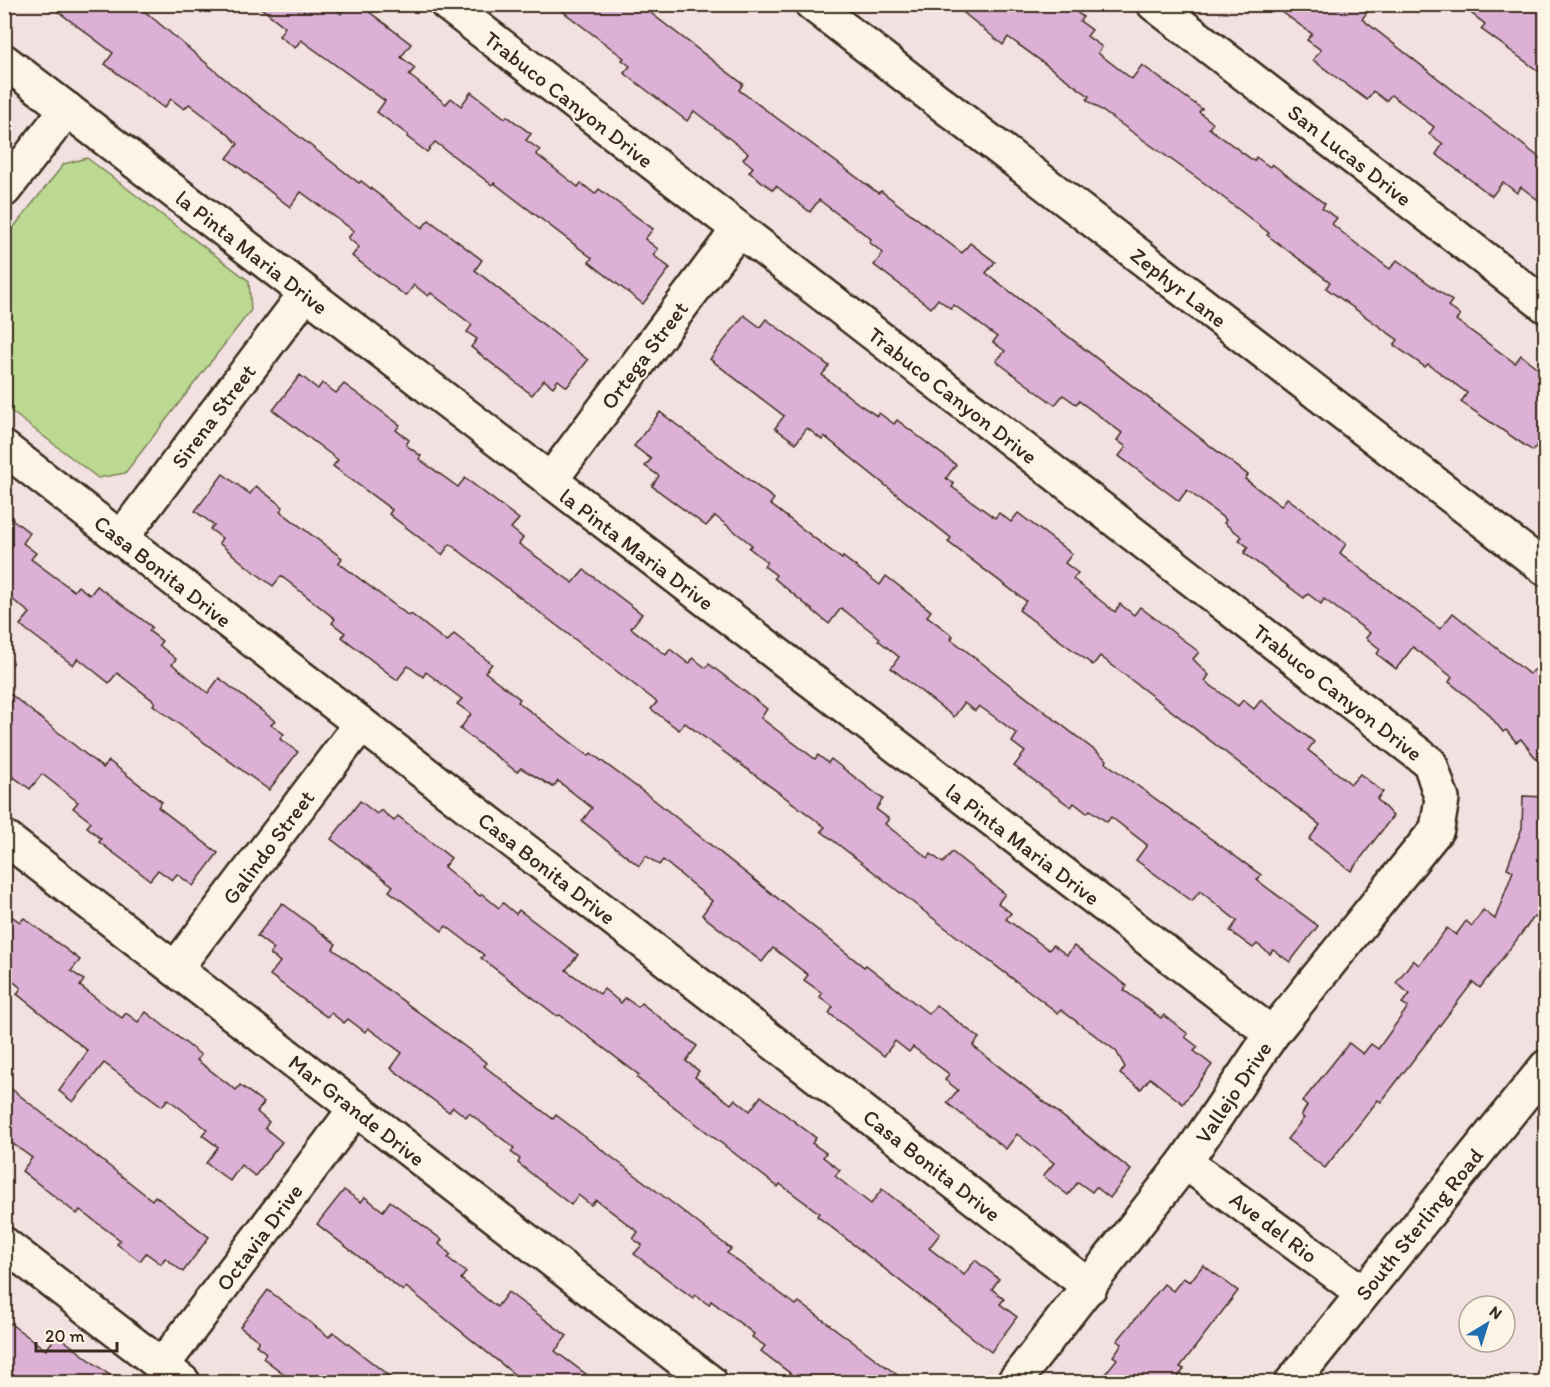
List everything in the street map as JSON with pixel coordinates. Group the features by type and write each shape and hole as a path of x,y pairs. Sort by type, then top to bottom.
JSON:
{"street":[{"name":"Trabuco Canyon Drive","path":"447,4 1430,763 1442,799"},
{"name":"Zephyr Lane","path":"812,4 1545,569"},
{"name":"San Lucas Drive","path":"1154,4 1545,306"},
{"name":"la Pinta Maria Drive","path":"4,61 1272,1034"},
{"path":"4,190 67,109"},
{"name":"Ortega Street","path":"550,481 738,230"},
{"name":"Sirena Street","path":"121,538 306,294"},
{"name":"Casa Bonita Drive","path":"4,448 1090,1287"},
{"name":"Galindo Street","path":"175,969 361,724"},
{"name":"Vallejo Drive","path":"1014,1383 1185,1162 1272,1034 1437,829 1442,799"},
{"name":"Mar Grande Drive","path":"4,837 710,1383"},
{"name":"South Sterling Road","path":"1293,1383 1545,1067"},
{"name":"Octavia Drive","path":"173,1374 356,1108"},
{"name":"Ave del Rio","path":"1185,1162 1363,1293"},
{"path":"4,1244 173,1374"}],"green space":[{"path":"87,158 249,281 251,310 125,473 98,478 4,406 5,238 64,164"}],"building":[{"path":"48,4 136,4 231,84 359,183 361,181 422,228 429,220 482,260 475,270 588,360 567,387 558,380 553,387 544,380 532,395 471,347 477,339 467,332 472,325 431,293 428,296 414,285 406,296 352,256 359,247 348,238 354,231 301,192 290,207 227,158 238,144 228,134 189,104 184,109 171,99 164,108 105,64 113,53"},
{"path":"256,4 329,4 341,14 348,4 359,4 411,44 401,57 415,68 409,75 446,104 451,98 461,106 471,92 505,118 507,116 531,134 526,140 540,150 536,154 578,187 581,183 595,194 599,189 653,229 645,239 658,249 653,255 670,268 643,304 589,262 592,258 494,183 492,185 435,142 427,152 407,137 408,135 377,112 385,101 301,40 295,48 279,36 285,27"},
{"path":"553,4 639,4 743,84 739,90 878,193 881,191 962,253 970,243 995,262 986,273 1248,475 1245,479 1281,506 1287,498 1310,515 1346,544 1340,553 1440,629 1453,613 1529,674 1545,662 1545,770 1521,739 1516,742 1506,730 1503,732 1487,712 1449,682 1452,677 1413,647 1396,669 1377,654 1380,649 1366,638 1370,633 1324,599 1321,604 1308,594 1304,598 1244,553 1248,547 1239,540 1242,537 1224,523 1226,520 1187,490 1179,501 1119,456 1126,447 1117,440 1122,433 1079,401 1076,404 1063,395 1055,405 1021,380 996,361 1005,351 993,342 997,337 954,305 951,309 938,299 931,308 874,265 883,253 869,242 871,239 819,200 810,212 776,186 773,190 749,172 753,167 743,159 748,153 694,111 687,121 624,73 630,66 622,60 624,58"},
{"path":"953,4 1066,4 1083,17 1080,21 1092,30 1087,36 1102,47 1098,53 1132,79 1142,65 1202,109 1199,112 1213,123 1209,128 1254,161 1256,157 1270,167 1272,164 1325,204 1322,208 1337,218 1332,224 1349,238 1390,269 1397,260 1452,301 1448,306 1460,315 1456,320 1515,363 1521,355 1545,374 1545,434 1533,451 1461,402 1467,393 1428,364 1425,367 1394,345 1398,340 1326,288 1330,282 1267,235 1269,233 1207,185 1087,100 1089,96 1008,37 1003,45"},
{"path":"1271,4 1373,4 1362,19 1545,162 1545,205 1521,187 1517,193 1503,182 1492,196 1436,154 1443,144 1429,134 1434,127 1391,95 1386,101 1373,91 1367,100 1313,60 1321,50 1307,40 1312,34"},
{"path":"1459,4 1545,4 1545,76 1481,29 1485,24"},
{"path":"744,315 760,327 766,319 829,366 822,375 860,405 877,416 879,413 894,424 897,420 956,465 946,478 954,484 952,487 995,518 999,513 1011,522 1018,513 1072,554 1065,563 1078,573 1073,579 1115,612 1120,604 1134,615 1140,607 1199,652 1193,659 1209,675 1205,681 1238,706 1243,700 1254,709 1261,700 1314,742 1308,750 1351,784 1360,774 1383,792 1377,799 1393,816 1351,871 1309,839 1320,825 1100,656 1093,665 1019,610 1026,601 948,542 951,538 824,436 822,440 807,428 796,443 775,428 784,416 710,359"},
{"path":"300,375 318,389 322,383 336,393 344,384 400,425 396,430 409,440 406,445 421,456 419,459 458,487 465,478 519,519 511,528 523,538 519,544 573,583 584,570 642,614 631,628 666,655 670,649 689,664 693,658 706,668 709,664 767,709 761,718 815,759 818,755 828,763 831,759 883,799 876,809 889,819 885,824 928,858 931,854 943,863 952,852 1005,894 998,903 1011,913 1006,919 1049,950 1053,945 1067,955 1074,946 1127,986 1124,990 1161,1018 1164,1015 1188,1034 1185,1037 1198,1047 1194,1051 1212,1065 1183,1104 1150,1078 1141,1089 1120,1074 1125,1067 1116,1051 1061,1010 1058,1013 943,926 821,831 825,827 685,723 679,730 651,709 657,702 450,544 442,555 389,514 392,510 333,466 338,460 273,410"},
{"path":"660,412 774,499 770,504 842,559 843,557 880,585 886,576 931,611 927,616 953,636 951,639 1107,760 1106,763 1261,875 1257,880 1318,926 1290,962 1273,950 1270,954 1257,944 1253,948 1230,931 1237,921 1200,891 1192,901 1136,860 1147,845 1111,817 1107,822 1090,810 1087,813 1074,803 1071,807 1014,766 1025,752 1012,742 1017,734 996,718 979,706 975,711 964,703 954,717 891,668 899,657 878,640 880,638 841,608 829,624 774,578 776,575 764,566 767,562 749,548 752,545 715,516 706,526 652,486 659,476 645,466 651,459 634,446"},
{"path":"223,474 250,494 256,486 283,507 280,511 342,558 339,563 409,616 411,614 447,642 454,634 492,664 485,672 520,699 518,702 589,756 591,753 653,799 864,967 866,965 929,1014 936,1005 979,1038 973,1046 1131,1170 1110,1198 1096,1187 1092,1192 1078,1182 1068,1195 1043,1176 1054,1163 1017,1134 1006,1149 947,1103 958,1090 945,1080 949,1074 913,1047 909,1052 895,1041 884,1056 829,1013 833,1007 820,997 822,993 804,980 808,975 773,948 762,962 702,915 712,901 663,860 659,865 646,856 639,866 582,821 592,808 558,781 553,787 521,768 517,772 460,729 471,714 457,704 462,699 426,672 423,677 408,666 397,680 342,637 345,633 332,623 335,619 281,576 273,586 249,568 219,543 222,538 210,529 214,525 195,511"},
{"path":"4,513 30,533 23,543 36,553 31,559 74,591 78,586 90,595 97,586 152,627 149,631 162,641 159,645 176,659 172,664 208,693 219,678 275,721 271,725 284,734 280,739 298,752 269,790 153,705 155,702 117,673 109,683 78,658 73,665 20,625 30,613 4,593"},
{"path":"4,689 103,768 109,761 162,802 158,807 218,853 193,886 177,874 172,880 158,870 150,880 99,842 101,839 87,827 91,822 73,808 78,802 42,774 30,789 4,770"},
{"path":"1523,796 1545,797 1545,922 1534,917 1480,988 1473,982 1381,1102 1378,1100 1325,1168 1287,1139 1304,1118 1301,1116 1307,1106 1302,1102 1349,1043 1363,1054 1371,1044 1378,1049 1408,1007 1402,1003 1410,994 1396,983 1413,960 1419,965 1447,928 1456,935 1466,921 1472,926 1483,910 1495,919 1513,871 1507,868 1522,828"},
{"path":"360,801 377,814 381,810 394,821 398,816 451,858 444,867 480,896 482,894 499,908 503,903 516,914 519,910 578,955 566,970 600,994 604,989 621,1003 625,998 638,1007 641,1003 697,1046 686,1061 699,1071 695,1077 731,1104 735,1099 750,1111 761,1096 816,1138 812,1143 826,1153 823,1157 840,1170 835,1176 871,1204 882,1189 940,1234 929,1248 964,1275 975,1260 999,1279 992,1289 1004,1299 1000,1304 1017,1317 991,1352 817,1216 819,1213 780,1184 778,1187 637,1078 639,1075 481,958 484,955 446,926 442,931 389,891 393,886 331,839"},
{"path":"282,903 336,944 333,949 487,1063 484,1066 553,1119 556,1115 731,1249 727,1253 796,1305 799,1302 908,1383 785,1383 791,1374 761,1351 765,1346 752,1337 754,1334 711,1301 709,1305 695,1295 693,1298 634,1254 642,1245 633,1239 638,1232 596,1200 591,1205 578,1195 571,1205 518,1163 520,1159 511,1152 514,1148 469,1113 466,1117 453,1107 449,1112 391,1068 402,1053 368,1028 365,1032 348,1019 344,1023 331,1013 327,1017 270,975 280,962 270,954 274,949 257,936"},
{"path":"4,911 20,922 24,918 80,960 71,971 84,980 80,986 122,1018 126,1013 138,1022 146,1012 201,1055 197,1060 236,1090 240,1085 264,1103 257,1112 269,1122 265,1128 282,1142 255,1176 241,1165 230,1181 206,1163 218,1147 202,1135 207,1129 168,1099 162,1106 104,1063 73,1102 59,1091 88,1051 17,994 21,988 4,974"},
{"path":"4,1083 152,1200 155,1196 209,1237 183,1272 165,1258 161,1264 146,1253 140,1261 117,1244 120,1240 80,1210 77,1214 22,1171 32,1158 4,1137"},
{"path":"344,1190 361,1202 365,1197 383,1211 390,1201 442,1240 439,1244 451,1255 448,1258 466,1272 461,1279 497,1307 508,1292 567,1336 555,1351 598,1383 525,1383 406,1287 403,1291 317,1224"},
{"path":"1203,1265 1238,1291 1180,1367 1184,1369 1174,1383 1117,1383 1105,1374 1117,1359 1113,1356 1122,1344 1117,1341 1164,1284 1173,1291 1183,1278 1190,1282"},
{"path":"268,1290 329,1337 333,1332 398,1383 296,1383 263,1358 266,1353 256,1345 259,1341 240,1327"},
{"path":"4,1319 46,1350 57,1335 120,1383 19,1383 4,1371"}]}
